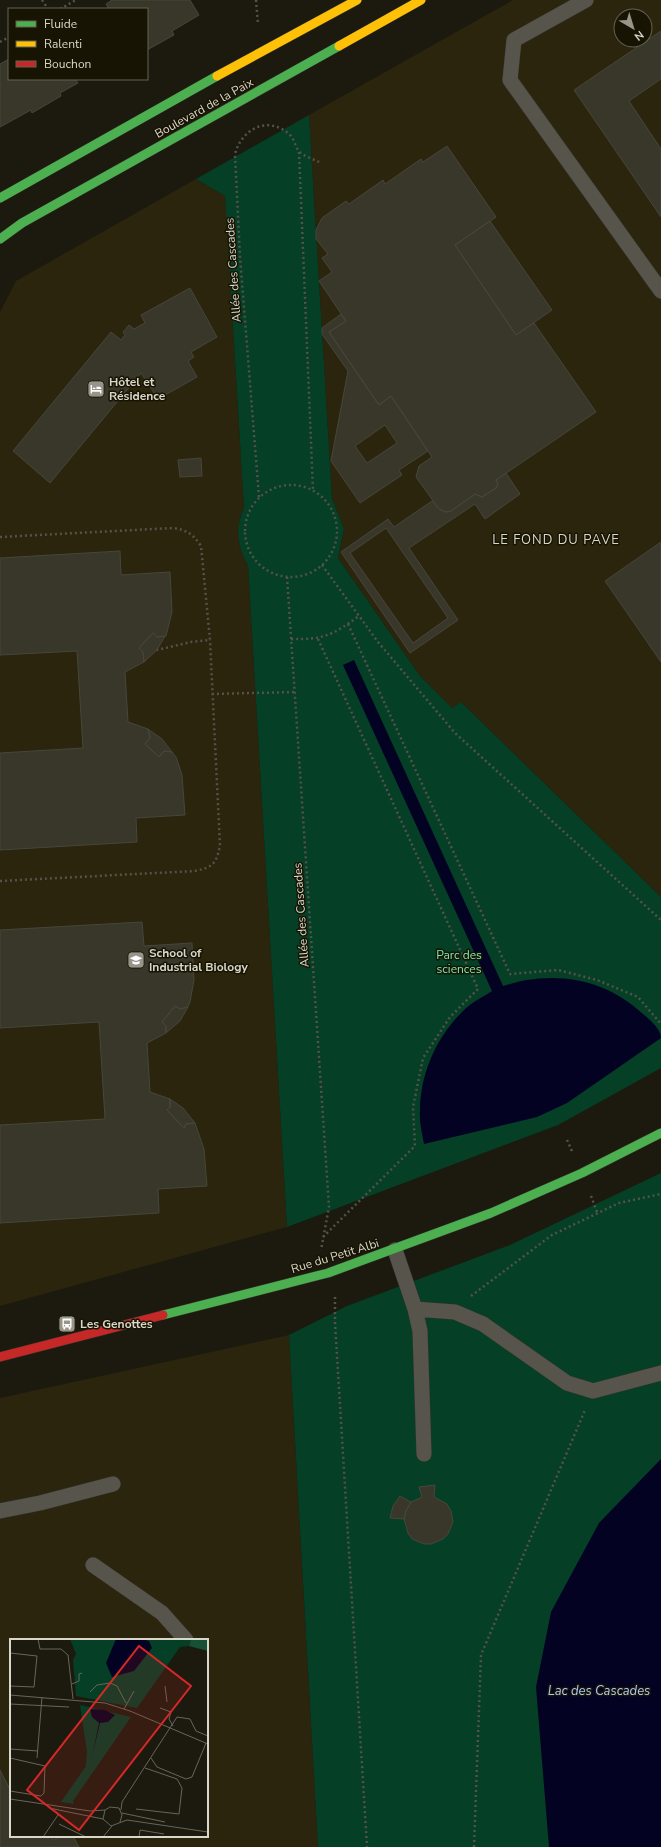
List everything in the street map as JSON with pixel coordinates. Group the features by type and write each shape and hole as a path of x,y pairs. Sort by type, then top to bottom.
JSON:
{"main road":[{"name":"Boulevard de la Paix","path":"0,198 175,99 358,0"},
{"name":"Boulevard de la Paix","path":"0,239 22,223 421,0"},
{"name":"Rue du Petit Albi","path":"0,1357 328,1273 395,1250 491,1213 582,1173 661,1133"}],"lane":[{"path":"586,0 514,40 510,80 661,291"},
{"path":"395,1250 415,1309 420,1331 424,1454"},
{"path":"415,1309 455,1312 483,1324 567,1383 593,1391 661,1373"},
{"path":"0,1511 40,1503 113,1484"},
{"path":"93,1565 162,1613 185,1639"}],"path":[{"path":"62,8 76,0"},
{"path":"256,0 258,24"},
{"path":"261,118 261,126 273,126 282,129 293,138 299,151 313,491"},
{"name":"Allée des Cascades","path":"259,497 240,257 235,154 238,145 244,136 261,126"},
{"path":"299,151 319,162"},
{"path":"285,485 300,486 313,491 330,506 334,514 337,529 333,548 322,564 308,574 287,577 275,574 264,568 252,557 247,546 245,533 247,517 259,497 271,489 285,485"},
{"path":"0,538 173,528 184,530 194,535 201,546 210,640 220,846 217,860 208,868 195,871 0,882"},
{"path":"322,564 378,642 456,733 661,920"},
{"name":"Allée des Cascades","path":"287,577 329,1207 321,1252"},
{"path":"291,639 318,639 336,632 359,616"},
{"path":"348,624 510,974 558,970 597,980 638,997 661,1024"},
{"path":"318,639 478,989 450,1017 423,1058 413,1107 415,1146 323,1237"},
{"path":"158,650 191,642 210,640"},
{"path":"212,694 295,692"},
{"path":"476,1291 552,1235 619,1203 661,1194"},
{"path":"335,1291 335,1322 367,1847"},
{"path":"474,1847 480,1655 593,1391"}],"shaded area":[{"path":"513,0 661,0 661,897 461,702 452,708 420,676 338,558 344,529 332,498 309,115"},
{"name":"School of Industrial Biology","path":"196,179 225,196 244,508 240,518 239,544 248,565 287,1227 0,1306 0,312 16,281"},
{"path":"289,1335 318,1847 0,1847 0,1398"}],"green space":[{"name":"Parc des sciences","path":"309,115 332,498 344,529 338,558 420,676 452,708 461,702 661,897 661,1068 558,1125 287,1227 248,565 241,551 238,537 239,522 244,508 225,196 196,179"},
{"path":"661,1173 661,1847 318,1847 289,1335 347,1306 510,1245"}],"water":[{"path":"354,660 503,986 524,980 543,978 559,978 589,983 604,988 631,1004 651,1021 659,1031 661,1038 567,1103 537,1117 424,1144 420,1119 421,1097 423,1083 432,1056 438,1043 454,1020 470,1004 492,991 343,665"},
{"name":"Lac des Cascades","path":"661,1459 661,1847 549,1847 536,1687 551,1612 599,1523"}],"building":[{"path":"112,0 190,0 199,15 172,31 174,35 148,49 148,8 108,8 106,4"},
{"path":"661,31 661,79 629,101 661,149 661,217 574,90 636,48 653,48 653,36"},
{"path":"8,60 8,80 76,80 78,83 60,93 61,96 32,113 31,110 0,127 0,64"},
{"path":"447,146 496,217 455,245 516,335 534,323 596,412 496,480 498,484 496,488 482,497 475,494 451,511 446,512 439,509 416,477 419,466 432,457 391,396 379,405 329,332 346,321 319,281 332,272 322,258 328,254 316,239 316,230 322,218 346,201 349,204 383,180 385,184 421,159 423,162"},
{"path":"490,221 552,310 516,335 455,245"},
{"name":"Hôtel et Résidence","path":"190,288 217,337 191,352 194,357 188,361 197,377 158,399 141,373 50,483 13,451 111,332 121,340 125,335 123,332 129,325 134,329 145,323 141,315"},
{"path":"341,314 346,321 329,332 379,405 391,396 428,451 399,470 402,475 360,503 331,461 348,371 322,334 322,328","holes":["385,425 397,443 367,463 355,446"]},
{"path":"201,458 202,476 180,477 178,460"},
{"path":"506,473 520,494 485,519 475,504 409,548 458,620 410,653 341,552 388,519 394,527 432,501 439,509 446,512 451,511 475,494 482,497 496,488 498,484 496,480","holes":["386,528 448,618 413,643 350,553"]},
{"path":"661,542 661,662 605,581"},
{"path":"120,551 121,575 170,572 172,612 166,636 157,637 153,633 139,648 143,652 144,662 125,672 128,722 148,729 150,738 145,744 159,757 164,751 172,752 176,757 182,775 185,815 136,818 137,842 0,850 0,753 83,748 77,651 0,655 0,558"},
{"path":"153,633 157,637 165,636 157,650 144,662 143,652 139,648"},
{"path":"148,729 162,739 172,752 164,751 159,757 145,744 150,738"},
{"path":"142,922 144,946 192,943 194,980 188,1007 180,1009 175,1006 162,1022 166,1026 166,1033 147,1043 150,1092 170,1099 170,1107 167,1110 184,1128 186,1124 195,1123 204,1149 207,1186 158,1189 159,1213 0,1223 0,1125 105,1119 99,1022 0,1028 0,930"},
{"path":"175,1006 180,1009 188,1007 180,1021 166,1033 166,1026 162,1022"},
{"path":"170,1099 183,1108 195,1123 186,1124 184,1128 167,1110 170,1107"},
{"path":"435,1485 434,1497 447,1504 451,1511 453,1522 448,1534 443,1539 431,1544 424,1544 412,1539 408,1533 404,1519 411,1502 422,1497 419,1487"},
{"path":"400,1496 411,1502 404,1519 390,1518 393,1506"},
{"path":"0,1770 10,1789 10,1837 52,1837 53,1840 59,1837 74,1837 79,1847 0,1847"}],"traffic: fast":[{"path":"0,239 22,223 339,46"},
{"path":"0,198 217,76"},
{"path":"163,1315 328,1273 491,1213 582,1173 661,1133"}],"traffic: slow":[{"path":"217,76 357,0"},
{"path":"339,46 421,0"}],"traffic: jam":[{"path":"0,1357 163,1315"}],"place":[{"name":"Hôtel et Résidence","path":"96,389"},
{"name":"School of Industrial Biology","path":"136,960"},
{"name":"Les Genottes","path":"67,1324"}],"district":[{"name":"LE FOND DU PAVE","path":"556,539"}]}
